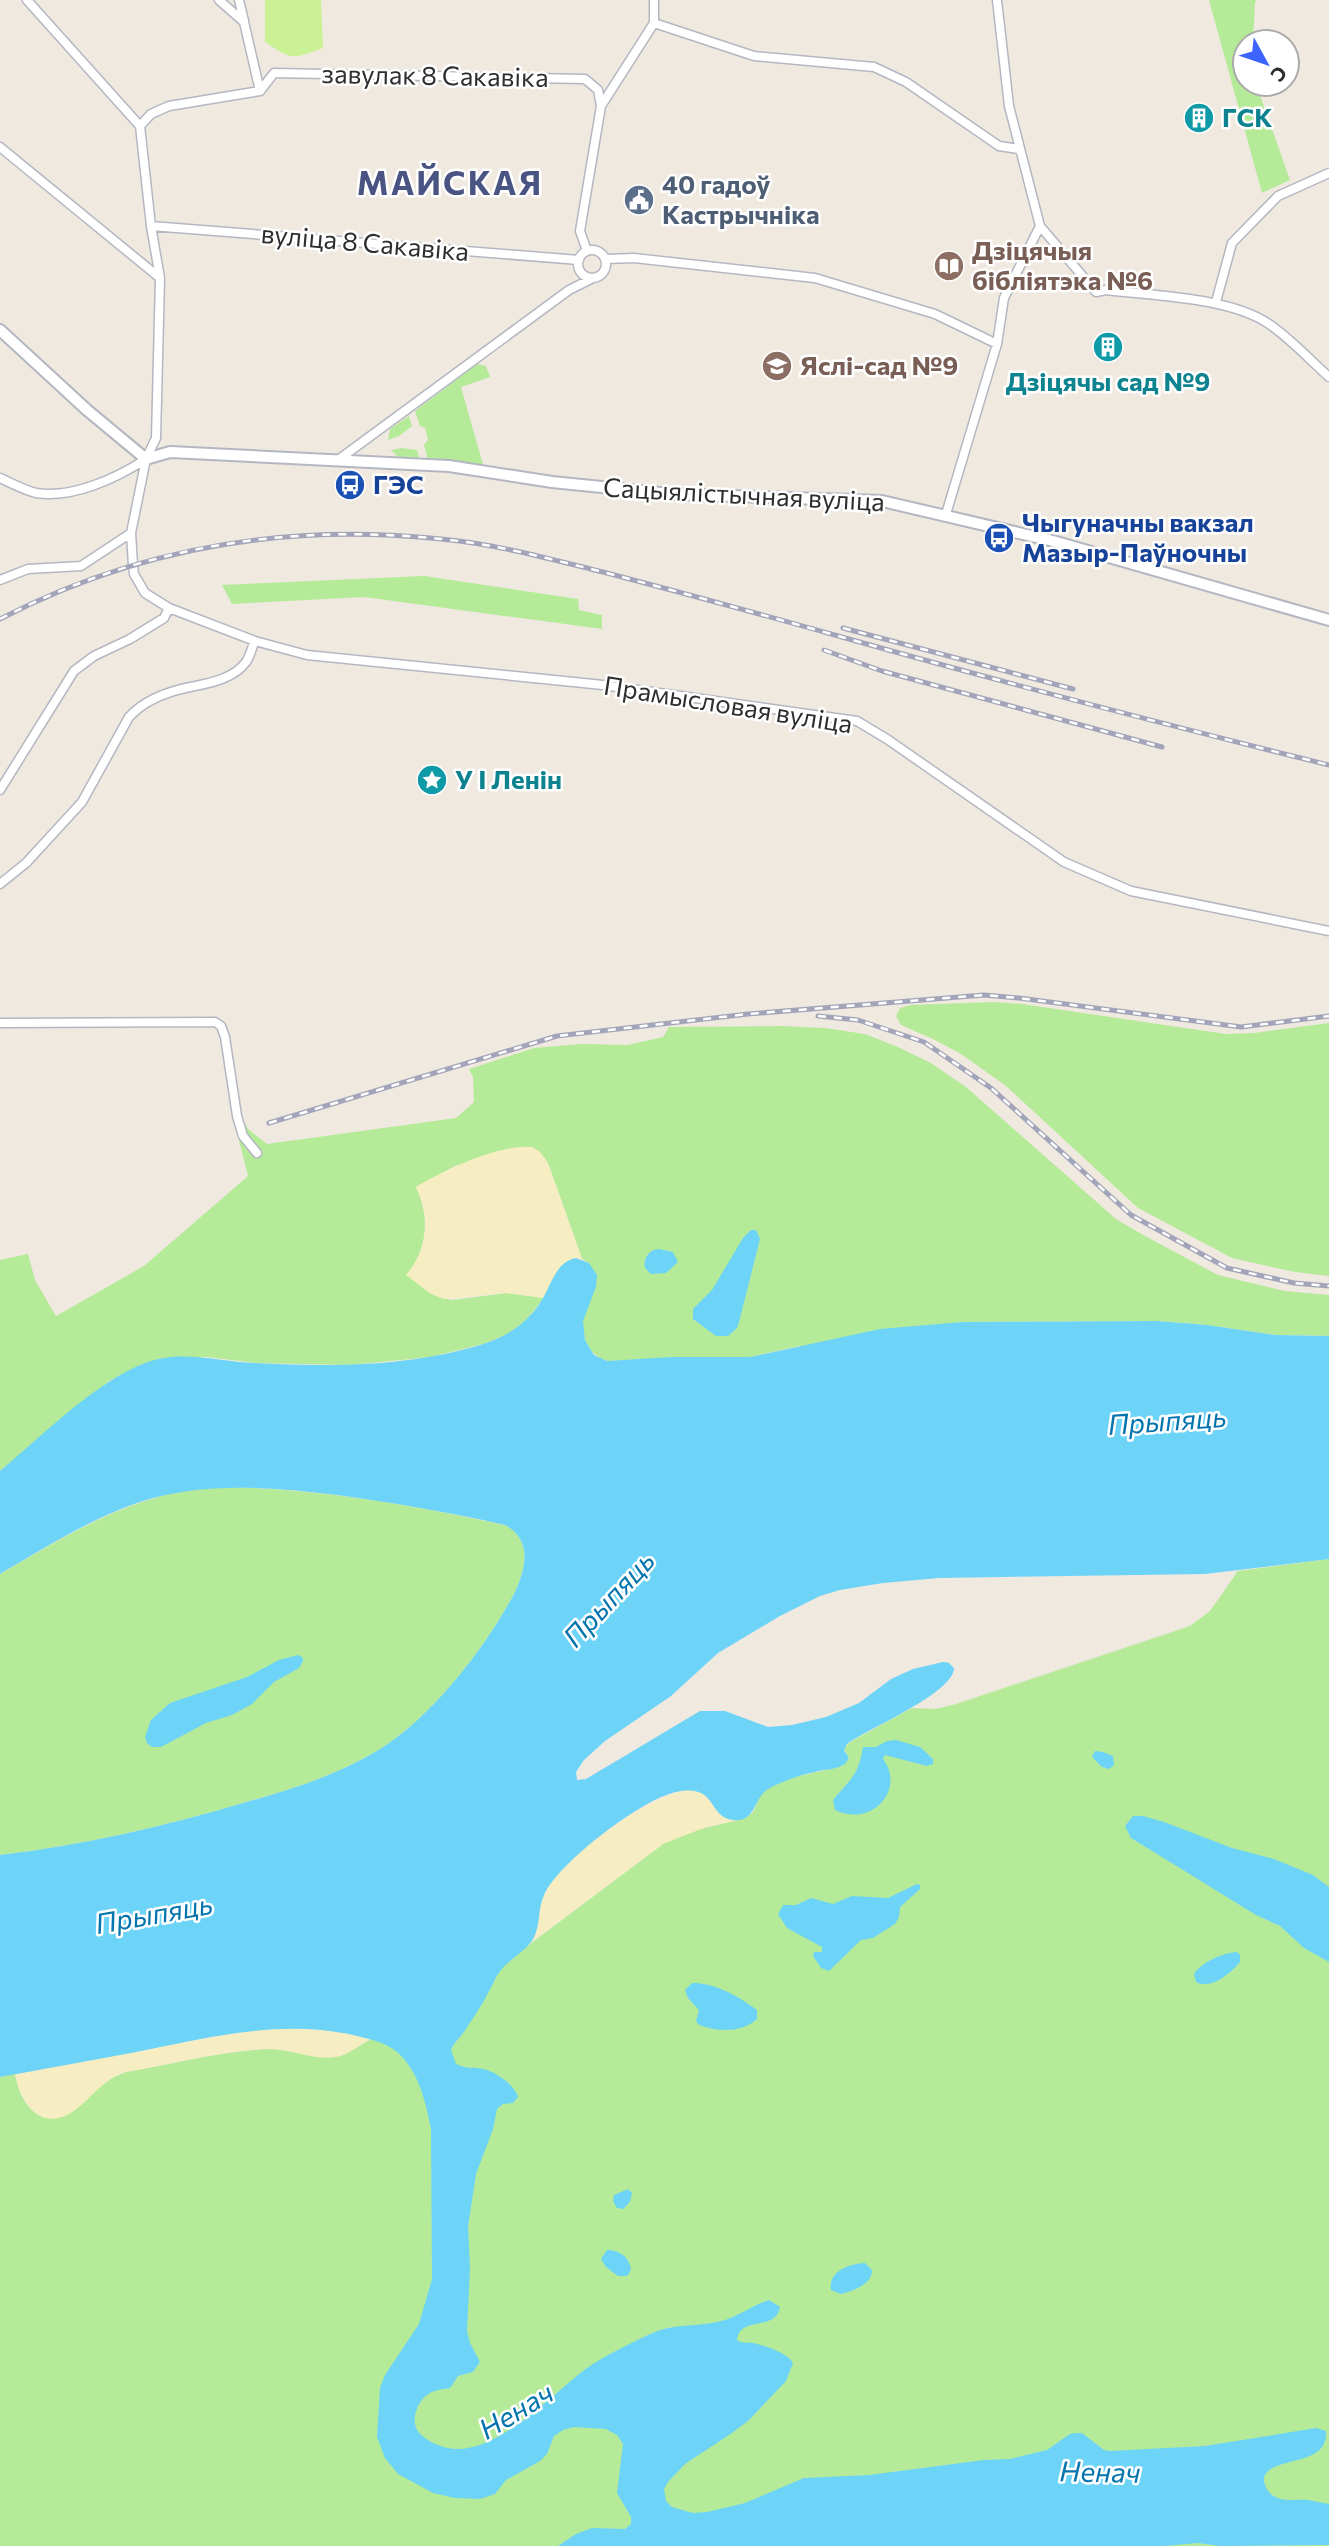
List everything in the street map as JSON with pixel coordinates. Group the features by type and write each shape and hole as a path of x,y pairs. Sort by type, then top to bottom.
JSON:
{"street":[{"path":"27,0 140,126 151,114 169,106 260,91 239,0"},
{"path":"219,0 244,22"},
{"path":"587,251 580,231 601,106 654,23 654,0"},
{"path":"997,0 1004,73 1019,149 1040,226 1096,292 1107,290 1216,302 1268,323 1329,377"},
{"path":"654,23 754,56 874,67 906,82 999,146 1019,149"},
{"name":"завулак 8 Сакавіка","path":"260,91 274,73 585,79 598,90 601,106"},
{"name":"Прамысловая вуліца","path":"140,126 151,226 160,278 156,438 146,459 131,533 134,575 145,593 169,608 255,641 307,655 603,685 856,721 887,739 1064,862 1090,875 1130,891 1329,931"},
{"path":"0,147 160,278"},
{"path":"1216,302 1232,243 1278,196 1329,173"},
{"name":"вуліца 8 Сакавіка","path":"151,226 578,262"},
{"path":"946,514 997,344 1004,298 1040,226"},
{"path":"338,460 569,290 604,272 606,259 600,252 587,251"},
{"path":"569,290 578,262 587,251"},
{"path":"606,259 634,258 815,278 934,313 997,344"},
{"path":"578,262 584,276 593,278"},
{"path":"0,330 87,410 146,459"},
{"name":"Сацыялістычная вуліца","path":"0,478 37,493 76,491 122,475 146,459 170,452 449,466 552,482 671,494 882,501 1053,541 1329,620"},
{"path":"0,580 28,569 81,566 131,533"},
{"path":"0,790 74,671 94,656 130,639 164,618 169,608"},
{"path":"0,884 26,863 82,802 136,709 169,692 210,683 235,671 247,661 255,641"},
{"path":"0,1023 215,1022 221,1027 225,1037 237,1116 243,1136 257,1153"}],"green space":[{"path":"265,0 321,0 323,48 293,56 265,42"},
{"path":"1209,0 1257,0 1254,28 1231,28 1231,80"},
{"path":"1236,98 1261,98 1290,180 1262,193"},
{"path":"477,364 486,366 490,377 461,387 484,468 428,460 424,445 428,440 425,428 420,426 415,411"},
{"path":"409,416 412,426 388,440 390,429"},
{"path":"391,450 417,450 420,461 400,459"},
{"path":"424,576 578,599 579,610 602,615 602,629 364,597 232,604 222,585"},
{"path":"994,1002 1226,1034 1329,1023 1329,1276 1295,1272 1232,1258 1138,1208 1006,1086 961,1054 901,1025 896,1016 900,1008 911,1005"},
{"path":"669,1027 825,1028 865,1034 931,1063 966,1087 1116,1219 1145,1236 1218,1275 1285,1291 1329,1295 1329,1336 1276,1335 1158,1321 963,1322 795,1347 750,1357 607,1361 595,1355 583,1333 583,1320 588,1306 589,1263 582,1259 548,1163 544,1157 524,1147 455,1166 416,1187 423,1210 425,1232 419,1254 407,1275 438,1297 452,1300 507,1293 544,1298 528,1318 509,1334 483,1344 431,1357 351,1365 256,1363 207,1357 148,1362 109,1381 0,1471 0,1260 28,1254 35,1280 56,1316 144,1266 248,1176 234,1121 241,1116 248,1129 267,1144 456,1118 474,1102 473,1077 469,1069 534,1048 582,1044 627,1045 663,1037"},
{"path":"233,1487 302,1491 370,1500 505,1525 514,1531 523,1547 522,1575 514,1594 488,1636 438,1700 400,1735 364,1758 296,1787 183,1820 92,1840 0,1855 0,1574 124,1508 177,1492"},
{"path":"1329,1559 1329,2546 0,2546 0,2077 15,2074 28,2106 45,2118 75,2110 107,2080 126,2072 212,2055 265,2049 317,2056 349,2052 526,1947 663,1844 692,1831 738,1820 752,1813 762,1793 778,1783 842,1766 849,1758 844,1749 850,1742 912,1708 935,1709 956,1704 1190,1626 1210,1611 1238,1571"}],"sand":[{"path":"518,1147 532,1147 539,1151 548,1163 582,1259 576,1258 556,1272 544,1298 507,1293 444,1299 431,1294 406,1275 419,1255 425,1232 424,1210 416,1187 456,1166 488,1154"},
{"path":"690,1790 706,1796 723,1815 738,1820 706,1827 663,1844 530,1943 536,1931 546,1891 570,1861 632,1814 673,1794"},
{"path":"258,2029 335,2031 370,2039 336,2057 275,2049 249,2050 126,2072 105,2084 75,2110 53,2119 43,2117 28,2105 15,2074"}],"water":[{"path":"751,1230 756,1230 760,1239 739,1322 737,1328 728,1336 716,1336 693,1319 693,1309 712,1290 743,1238"},
{"path":"659,1249 673,1252 678,1262 666,1273 651,1274 645,1268 646,1258 652,1251"},
{"path":"576,1258 589,1263 597,1275 596,1287 583,1321 585,1340 594,1355 607,1361 671,1357 750,1357 880,1329 963,1322 1158,1321 1276,1335 1329,1336 1329,1559 1205,1574 939,1578 840,1590 820,1596 780,1616 718,1653 671,1696 605,1741 584,1760 576,1772 577,1780 586,1779 700,1711 725,1711 768,1727 792,1725 826,1717 859,1703 891,1679 913,1669 943,1662 954,1668 950,1678 925,1699 847,1744 844,1750 849,1758 845,1764 770,1788 760,1797 747,1817 741,1820 725,1818 706,1796 699,1792 689,1790 661,1797 602,1834 552,1882 544,1895 532,1941 499,1973 451,2050 456,2064 494,2073 509,2084 518,2097 513,2103 503,2104 497,2109 493,2129 476,2174 468,2227 470,2268 467,2331 480,2362 473,2372 458,2376 450,2388 435,2391 425,2397 415,2414 417,2430 438,2445 457,2449 477,2446 517,2424 587,2368 624,2346 667,2328 727,2319 769,2300 780,2307 777,2315 765,2322 744,2328 737,2340 769,2348 791,2360 793,2363 786,2381 749,2420 685,2464 668,2482 664,2489 666,2501 672,2507 693,2513 707,2512 745,2503 804,2478 869,2475 1010,2459 1047,2450 1070,2434 1076,2433 1082,2433 1104,2450 1110,2451 1205,2446 1316,2428 1326,2431 1325,2442 1319,2450 1311,2456 1271,2469 1264,2480 1268,2491 1277,2498 1329,2504 1329,2545 1220,2546 1198,2543 1164,2546 558,2546 576,2534 592,2528 625,2529 631,2524 631,2517 617,2493 623,2444 617,2435 606,2429 574,2427 563,2430 554,2436 547,2454 540,2461 506,2480 495,2494 480,2499 455,2498 433,2493 398,2474 385,2458 377,2437 380,2388 385,2375 419,2324 432,2279 431,2129 416,2078 397,2052 371,2039 325,2030 269,2030 242,2032 0,2077 0,1855 92,1840 183,1820 296,1787 331,1774 380,1749 400,1735 438,1700 473,1658 514,1594 522,1575 524,1556 520,1539 505,1525 337,1495 236,1488 186,1491 137,1503 84,1526 0,1574 0,1471 88,1396 145,1363 186,1357 255,1363 370,1364 455,1352 491,1341 521,1325 538,1306 558,1270"},
{"path":"298,1655 303,1658 299,1668 274,1682 252,1704 232,1715 206,1723 161,1747 152,1747 147,1743 145,1737 151,1720 170,1703 247,1677 279,1660"},
{"path":"896,1740 920,1747 933,1759 933,1764 927,1766 885,1755 883,1759 889,1771 890,1782 888,1793 882,1802 873,1810 861,1814 835,1810 833,1800 856,1771 863,1747 876,1747"},
{"path":"1095,1751 1113,1756 1114,1765 1109,1769 1102,1767 1092,1757"},
{"path":"1133,1816 1164,1822 1313,1875 1329,1887 1329,1962 1304,1948 1280,1926 1256,1915 1131,1838 1125,1826"},
{"path":"917,1884 920,1889 900,1907 895,1924 873,1938 861,1940 829,1971 821,1968 813,1956 814,1952 822,1952 822,1947 787,1928 778,1914 783,1905 796,1905 811,1898 833,1904 852,1896 888,1898"},
{"path":"1237,1952 1240,1962 1226,1976 1208,1984 1196,1982 1194,1974 1207,1962"},
{"path":"692,1983 709,1985 735,1995 757,2010 757,2019 744,2027 730,2030 699,2025 696,2021 699,2010 688,1998 685,1990"},
{"path":"628,2189 632,2193 630,2202 623,2209 617,2208 613,2201 614,2195"},
{"path":"607,2250 616,2251 626,2258 631,2270 627,2276 618,2276 606,2267 601,2259"},
{"path":"865,2263 872,2270 866,2283 841,2294 831,2290 836,2273 846,2267"}],"railway":[{"path":"0,619 52,594 106,574 214,546 270,538 326,535 383,535 462,541 603,572 1033,689 1329,765"},
{"path":"843,628 1073,689"},
{"path":"824,650 882,671 1162,747"},
{"path":"269,1123 557,1036 748,1014 984,995 1241,1027 1329,1016"},
{"path":"818,1016 858,1020 924,1042 991,1088 1131,1215 1227,1268 1294,1283 1329,1286"}],"place":[{"name":"ГСК","path":"1199,118"},
{"name":"40 гадоў Кастрычніка","path":"639,200"},
{"name":"Дзіцячыя бібліятэка №6","path":"949,266"},
{"name":"Дзіцячы сад №9","path":"1108,347"},
{"name":"Яслі-сад №9","path":"777,366"},
{"name":"ГЭС","path":"350,485"},
{"name":"Чыгуначны вакзал Мазыр-Паўночны","path":"999,538"},
{"name":"У І Ленін","path":"432,780"}],"district":[{"name":"МАЙСКАЯ","path":"450,183"}],"water label":[{"name":"Прыпяць","path":"1167,1421"},
{"name":"Прыпяць","path":"609,1599"},
{"name":"Прыпяць","path":"154,1914"},
{"name":"Ненач","path":"516,2411"},
{"name":"Ненач","path":"1100,2472"}]}
